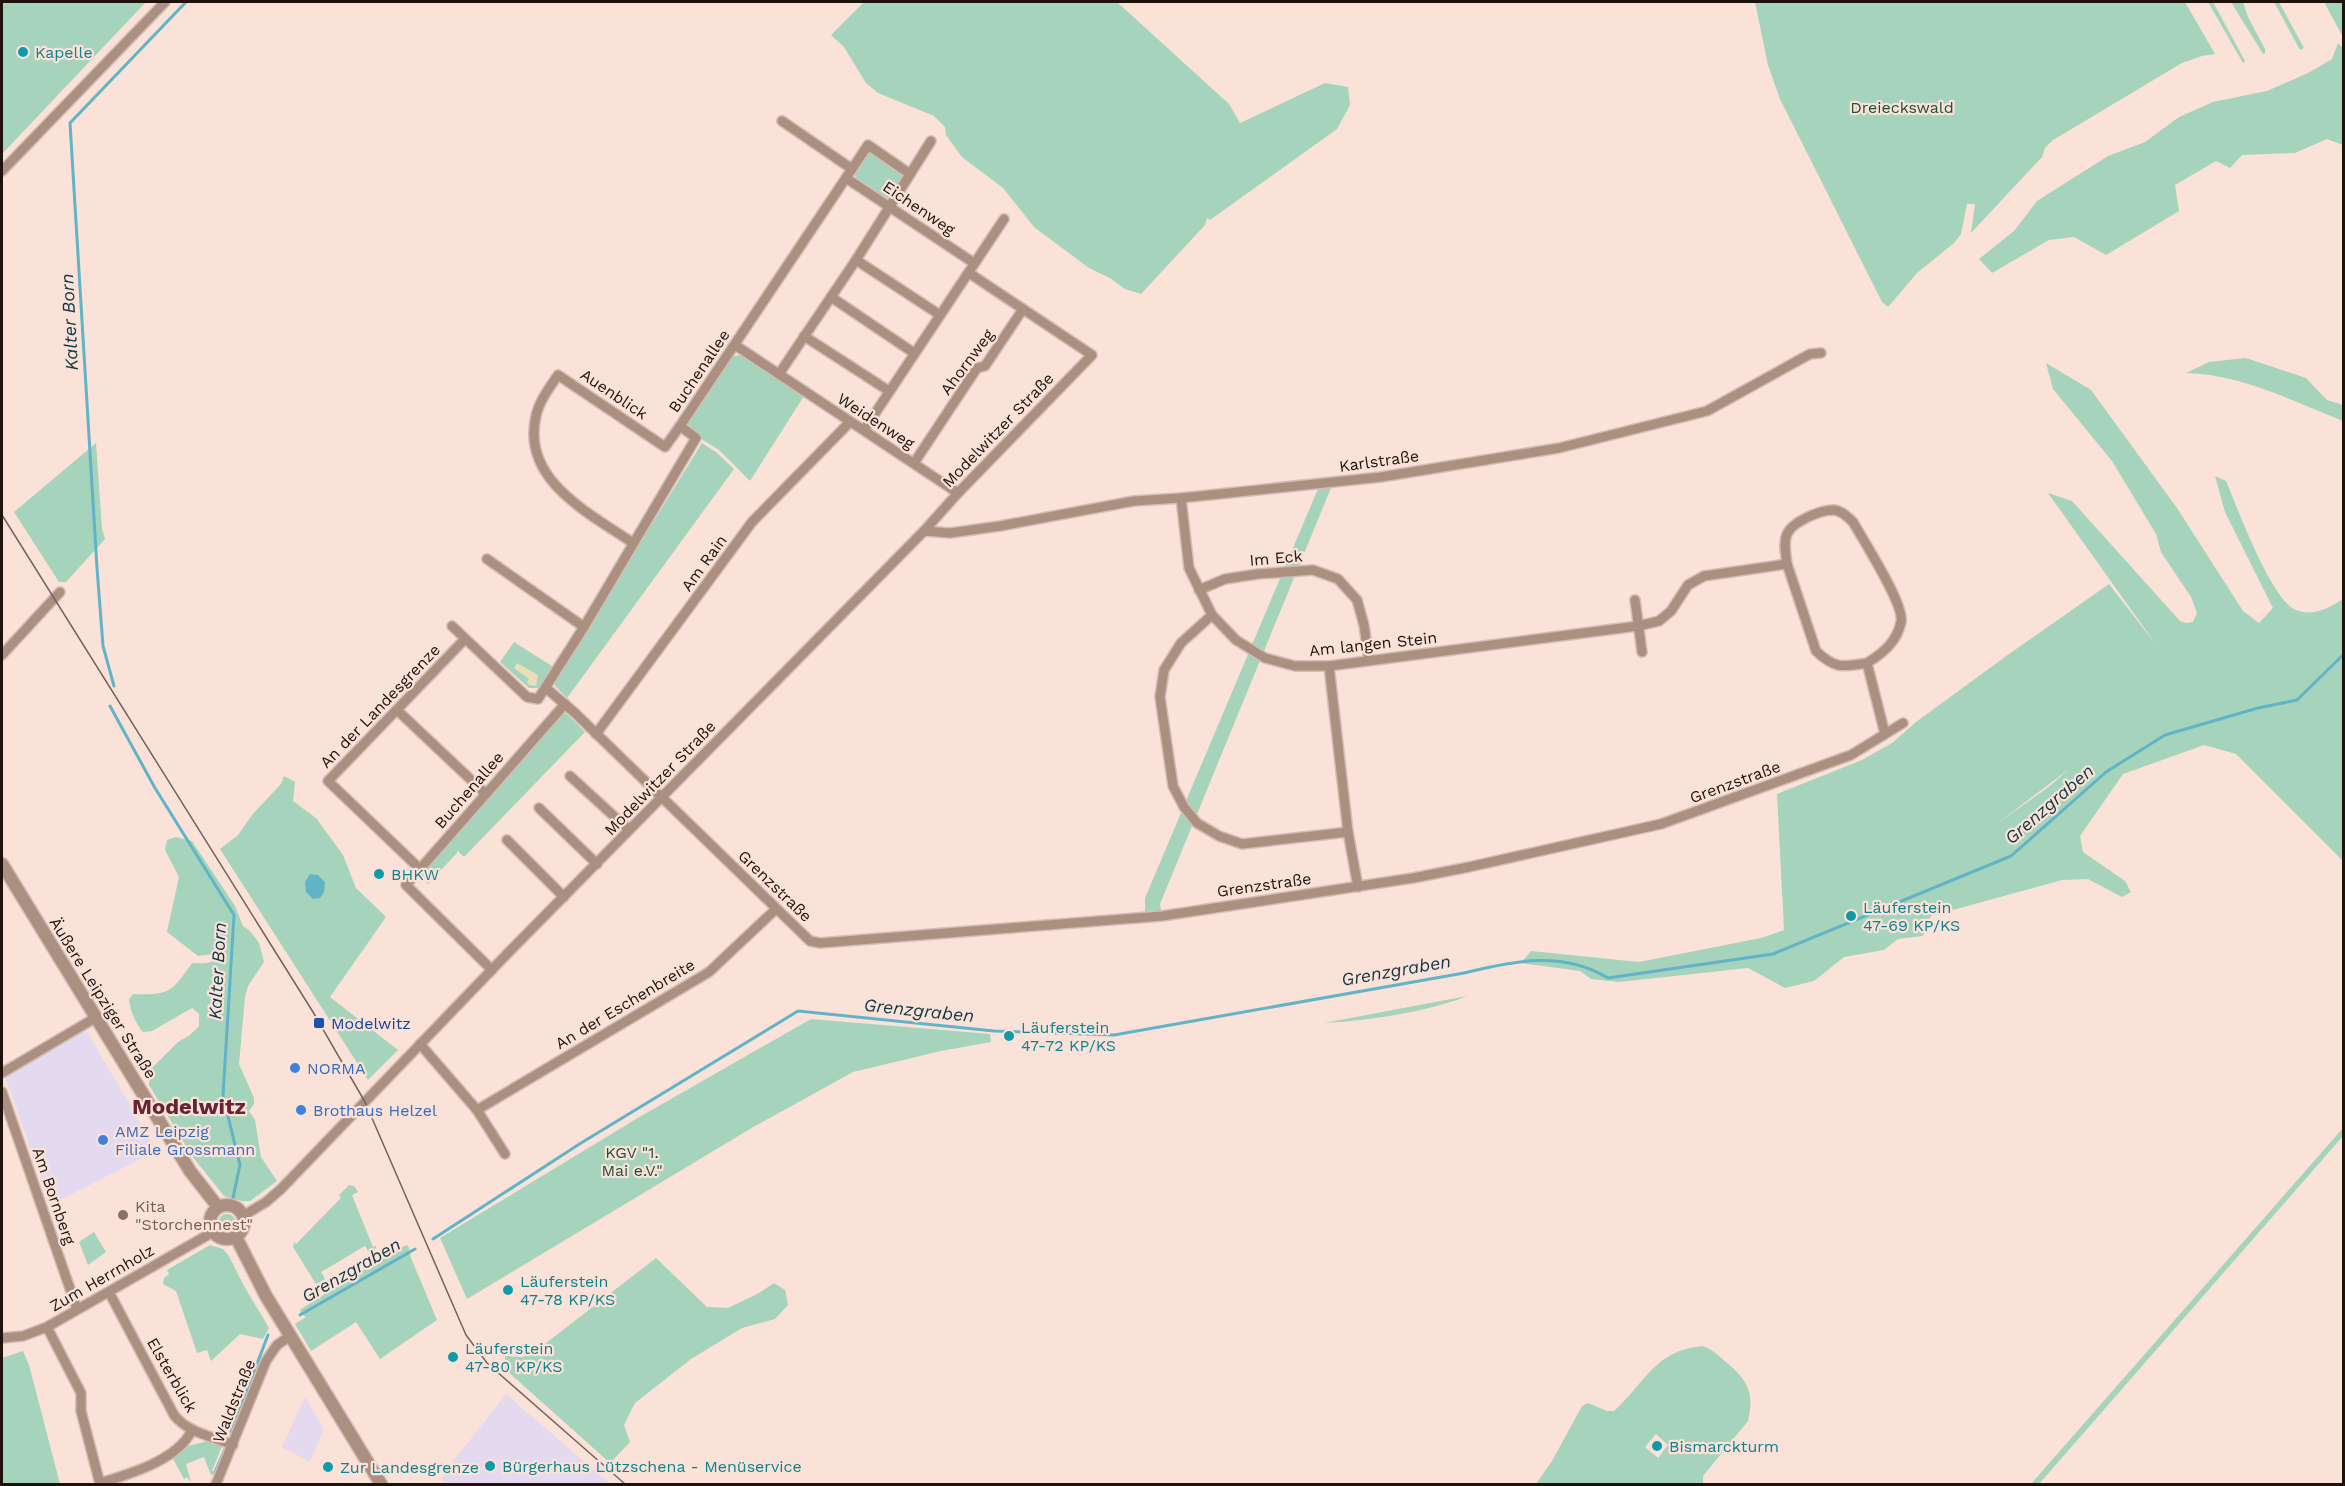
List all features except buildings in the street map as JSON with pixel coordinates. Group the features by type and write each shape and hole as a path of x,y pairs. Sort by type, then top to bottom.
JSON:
{"street":[{"path":"2,171 165,2"},
{"name":"Eichenweg","path":"782,121 890,207 974,263"},
{"path":"779,374 856,260 931,141"},
{"name":"Buchenallee","path":"546,688 696,438 680,426 868,145 910,174"},
{"path":"864,430 1004,219"},
{"path":"856,260 940,315"},
{"path":"969,273 1023,309"},
{"path":"831,297 914,353"},
{"name":"Modelwitzer Straße","path":"243,1216 266,1202 281,1189 492,970 924,531 1092,355 1023,309"},
{"name":"Ahornweg","path":"914,463 977,368 986,366 1023,309"},
{"path":"804,336 889,391"},
{"name":"Weidenweg","path":"735,345 958,493"},
{"name":"Karlstraße","path":"924,531 950,533 1000,526 1134,501 1381,477 1559,448 1707,411 1810,354 1821,353"},
{"name":"Auenblick","path":"633,543 562,494 541,467 534,445 536,415 558,375 665,447 680,426"},
{"name":"Am Rain","path":"596,734 752,522 850,422"},
{"name":"Am langen Stein","path":"1182,498 1189,568 1212,615 1236,640 1265,658 1295,666 1329,666 1638,626 1659,621 1671,611 1688,585 1704,576 1787,564"},
{"path":"1833,510 1845,513 1853,522 1898,602 1902,620 1894,641 1867,663 1840,667 1825,660 1816,651 1787,564 1786,535 1798,521 1833,510"},
{"path":"487,559 584,627"},
{"name":"Im Eck","path":"1199,590 1225,579 1258,574 1313,570 1338,579 1357,600 1364,625 1369,660"},
{"path":"2,655 60,592"},
{"path":"1635,600 1642,652"},
{"path":"1212,615 1181,643 1164,670 1160,697 1173,786 1184,807 1197,823 1219,836 1242,843 1348,832"},
{"name":"An der Landesgrenze","path":"452,626 527,697 538,699 546,688"},
{"name":"An der Landesgrenze","path":"420,869 328,781 465,639"},
{"path":"1867,663 1885,734"},
{"path":"1329,666 1348,832 1358,887"},
{"path":"546,688 566,704 662,797"},
{"name":"Buchenallee","path":"420,869 566,704"},
{"path":"397,710 486,794"},
{"name":"Grenzstraße","path":"662,797 810,941 820,943 1162,916 1358,887 1469,867 1661,824 1851,754 1903,723"},
{"path":"570,776 629,831"},
{"path":"539,807 597,864"},
{"path":"507,840 564,897"},
{"name":"Äußere Leipziger Straße","path":"2,864 190,1171 218,1207"},
{"path":"420,869 406,885 492,970"},
{"name":"An der Eschenbreite","path":"477,1110 709,972 776,909"},
{"path":"2,1073 95,1018"},
{"path":"420,1044 477,1110 505,1154"},
{"name":"Am Bornberg","path":"2,1092 77,1309"},
{"path":"233,1206 243,1216 243,1228 236,1237 221,1238 213,1232 209,1221 218,1207 233,1206"},
{"name":"Zum Herrnholz","path":"2,1338 24,1336 47,1327 213,1232"},
{"path":"236,1237 259,1284 381,1485"},
{"name":"Elsterblick","path":"109,1292 174,1415 192,1430 233,1445"},
{"path":"47,1327 81,1393 81,1411 100,1484 136,1473 178,1448 187,1440 192,1430"},
{"name":"Waldstraße","path":"216,1485 266,1361 277,1345 290,1336"}],"shaded area":[{"path":"83,1032 87,1032 157,1151 50,1205 5,1076"},
{"path":"506,1394 610,1484 443,1484 443,1474"},
{"path":"305,1397 324,1429 310,1462 282,1447"}],"green space":[{"path":"2,2 146,2 2,154"},
{"path":"864,2 1117,2 1229,104 1240,123 1325,83 1348,87 1350,105 1337,129 1210,220 1207,218 1205,225 1141,294 1125,289 1110,278 1089,268 1034,227 1003,188 962,157 946,135 945,127 934,116 878,93 866,83 844,47 831,35"},
{"name":"Dreieckswald","path":"1755,2 2185,2 2215,54 2182,63 2053,140 2045,148 2042,157 1971,233 1975,204 1967,204 1961,234 1954,243 1917,273 1888,307 1882,302 1780,99 1768,65"},
{"path":"2208,2 2213,2 2245,61 2243,63"},
{"path":"2231,2 2243,2 2265,53 2263,54"},
{"path":"2274,2 2279,2 2304,48 2300,50"},
{"path":"2324,2 2343,2 2343,37"},
{"path":"2338,43 2343,48 2343,145 2327,139 2295,153 2242,155 2230,168 2216,161 2175,185 2179,211 2106,255 2074,237 2049,240 1992,273 1979,259 2014,231 2037,201 2108,156 2145,142 2179,117 2213,102 2267,91 2308,73 2332,59"},
{"path":"867,153 874,153 902,172 903,178 891,197 884,199 857,180 854,173"},
{"path":"743,355 804,396 750,481 719,450 684,428 733,356"},
{"path":"2246,358 2306,378 2327,400 2343,405 2343,421 2246,383 2186,373 2209,362"},
{"path":"2046,363 2091,390 2177,508 2243,611 2259,623 2273,608 2225,512 2215,476 2226,481 2256,552 2276,590 2286,603 2302,612 2315,612 2343,599 2343,861 2236,754 2204,745 2123,774 2080,836 2083,852 2125,881 2131,892 2122,897 2088,879 2062,880 1931,916 1923,936 1898,939 1884,950 1844,957 1814,981 1785,988 1748,968 1619,982 1591,979 1580,971 1521,963 1531,951 1639,962 1761,938 1784,930 1777,794 1862,760 1892,743 1916,722 2109,584 2157,646 2048,493 2072,501 2180,621 2193,622 2197,613 2191,597 2161,552 2156,534 2112,461 2053,389","holes":["2069,769 2051,785 1994,826"]},
{"path":"96,443 102,529 105,539 66,582 59,582 14,512"},
{"path":"702,443 734,469 567,698 555,686 555,681"},
{"path":"1333,483 1160,904 1162,916 1145,917 1145,898 1320,484"},
{"path":"514,642 552,666 539,688 529,688 500,662"},
{"path":"566,713 585,732 464,857 457,850 457,853 428,884 420,876"},
{"path":"284,776 295,782 293,801 316,818 343,855 356,888 386,917 330,997 398,1050 368,1080 220,849 238,835 252,815 281,784"},
{"path":"176,837 192,841 235,906 243,926 259,943 264,962 248,986 245,997 239,1064 254,1098 254,1104 249,1111 255,1120 261,1157 277,1181 250,1201 224,1196 192,1156 149,1085 150,1070 178,1042 199,1026 199,1014 192,1008 152,1031 143,1032 135,1021 129,999 133,994 162,993 179,981 192,963 208,963 216,958 214,954 198,956 167,932 179,877 165,850 167,840"},
{"path":"1467,996 1434,1007 1397,1015 1324,1023"},
{"name":"KGV \"1. Mai e.V.\"","path":"811,1019 990,1034 991,1042 941,1051 853,1072 755,1126 467,1299 440,1238 636,1119"},
{"path":"2343,1128 2343,1136 2039,1484 2031,1484"},
{"path":"349,1185 354,1186 358,1192 352,1195 373,1247 376,1246 376,1248 370,1254 365,1246 321,1272 325,1279 316,1284 293,1247 294,1242 296,1244 341,1198 339,1195"},
{"path":"227,1214 235,1222 227,1230 219,1222"},
{"path":"94,1232 106,1252 88,1265 79,1242"},
{"path":"210,1245 223,1249 229,1256 269,1328 263,1339 240,1334 211,1361 207,1350 197,1353 176,1291 163,1284 164,1278 169,1274 167,1270"},
{"path":"408,1245 411,1258 437,1320 380,1359 356,1322 311,1351 295,1324 306,1317 300,1313 301,1309 387,1255 387,1252"},
{"path":"656,1258 707,1307 728,1308 774,1283 785,1290 788,1305 775,1319 742,1328 691,1359 635,1403 624,1425 630,1442 610,1463 505,1369 505,1356 523,1357 537,1350"},
{"path":"1702,1346 1715,1352 1744,1381 1750,1394 1748,1421 1703,1476 1703,1484 1536,1484 1552,1461 1582,1406 1588,1403 1607,1411 1614,1411 1652,1369 1672,1354","holes":["1656,1434 1668,1445 1658,1458 1645,1447"]},
{"path":"23,1351 29,1365 60,1484 2,1484 2,1358"},
{"path":"208,1441 222,1446 212,1471 216,1473 211,1475 204,1457 186,1464 191,1483 187,1477 184,1479 171,1455 188,1446"}],"sand":[{"path":"517,663 538,675 536,686 529,685 527,682 529,679 514,668"}],"water":[{"path":"310,874 318,875 325,882 324,892 320,898 313,899 306,892 305,882"}],"waterway":[{"name":"Kalter Born","path":"114,686 103,646 70,123 186,2"},
{"name":"Grenzgraben","path":"433,1239 581,1143 798,1011 994,1031 1114,1035 1519,962 1537,960 1573,964 1591,969 1608,978 1773,954 2011,856 2106,772 2165,735 2258,708 2297,700 2344,654"},
{"name":"Kalter Born","path":"110,706 155,788 234,915 223,1096 240,1165 233,1198"},
{"name":"Grenzgraben","path":"300,1315 415,1249"},
{"name":"Grenzgraben","path":"231,1432 268,1335"},
{"name":"Grenzgraben","path":"215,1472 225,1449"}],"tram line":[{"path":"2,515 313,1012 365,1102 466,1335 487,1363 625,1484"}],"place":[{"name":"Kapelle","path":"23,52"},
{"name":"BHKW","path":"379,874"},
{"name":"Läuferstein 47-69 KP/KS","path":"1851,916"},
{"name":"Modelwitz","path":"319,1023"},
{"name":"Läuferstein 47-72 KP/KS","path":"1009,1036"},
{"name":"NORMA","path":"295,1068"},
{"name":"Brothaus Helzel","path":"301,1110"},
{"name":"AMZ Leipzig Filiale Grossmann","path":"103,1140"},
{"name":"Kita \"Storchennest\"","path":"123,1215"},
{"name":"Läuferstein 47-78 KP/KS","path":"508,1290"},
{"name":"Läuferstein 47-80 KP/KS","path":"453,1357"},
{"name":"Bismarckturm","path":"1657,1446"},
{"name":"Bürgerhaus Lützschena - Menüservice","path":"490,1466"},
{"name":"Zur Landesgrenze","path":"328,1467"}],"district":[{"name":"Modelwitz","path":"189,1106"}]}
